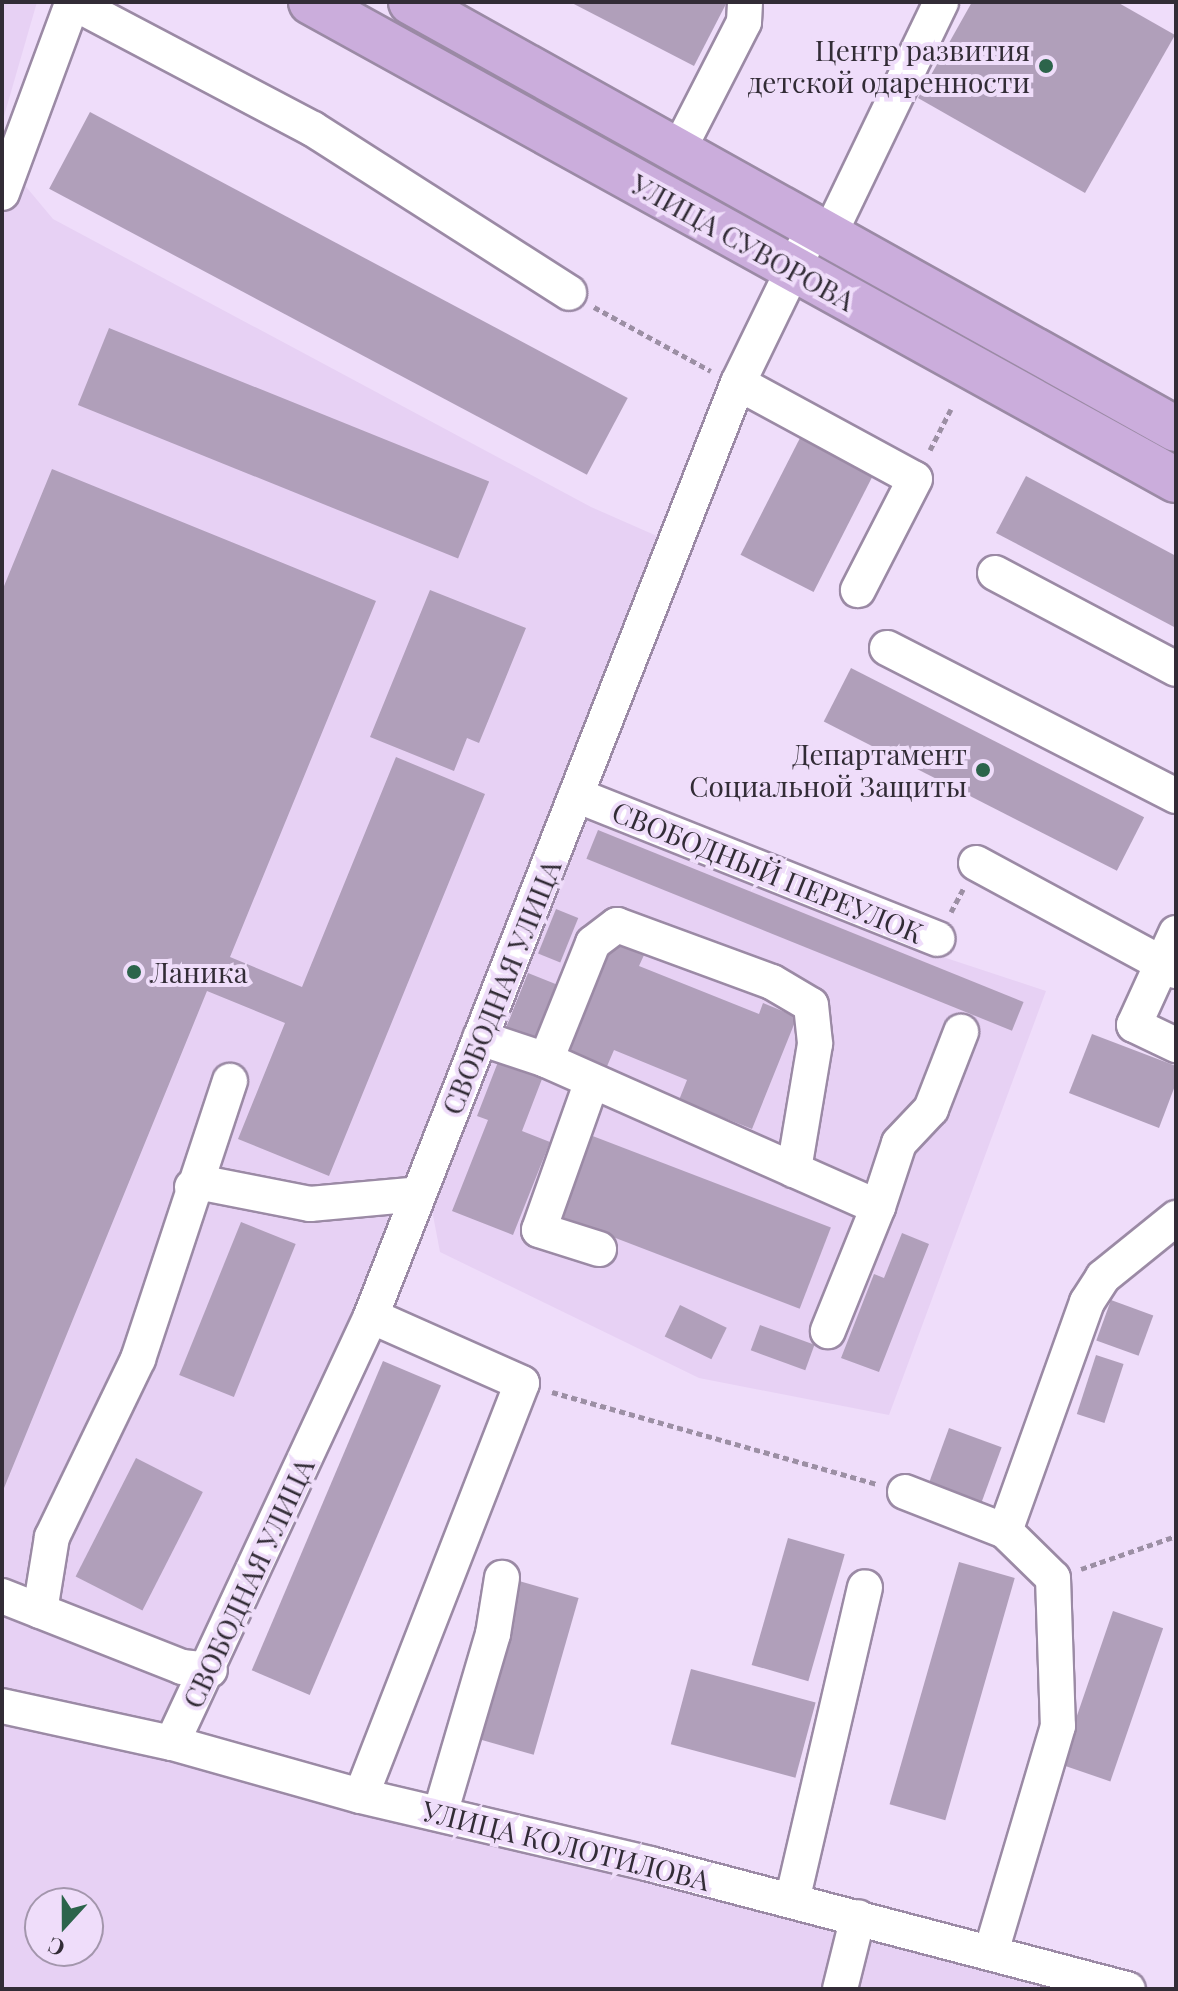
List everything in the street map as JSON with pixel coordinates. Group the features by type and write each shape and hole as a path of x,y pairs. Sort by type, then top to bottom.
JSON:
{"main road":[{"name":"УЛИЦА СУВОРОВА","path":"311,2 1176,480"},
{"name":"УЛИЦА СУВОРОВА","path":"411,2 823,229 1176,429"}],"street":[{"path":"678,151 744,22 745,2"},
{"name":"СВОБОДНАЯ УЛИЦА","path":"172,1743 210,1670 371,1316 738,383 792,269 823,229 941,2"},
{"path":"2,193 72,3 313,129 569,293"},
{"path":"738,383 915,479 858,590"},
{"path":"995,573 1176,669"},
{"path":"887,648 1176,796"},
{"name":"СВОБОДНЫЙ ПЕРЕУЛОК","path":"576,795 937,939"},
{"path":"976,863 1168,967"},
{"path":"546,1060 593,943 617,925 772,982 811,1005 815,1044 794,1170"},
{"path":"1176,933 1168,967 1134,1025 1176,1045"},
{"path":"828,1331 878,1207 899,1143 931,1109 961,1032"},
{"path":"480,1038 546,1060 878,1207"},
{"path":"40,1611 52,1537 138,1359 192,1187 230,1081"},
{"path":"592,1081 539,1230 599,1249"},
{"path":"192,1187 208,1184 310,1204 419,1194"},
{"path":"1005,1531 1087,1302 1103,1277 1176,1218"},
{"path":"361,1796 522,1383 371,1316"},
{"path":"905,1492 1005,1531 1053,1578 1058,1726 991,1952"},
{"path":"440,1814 493,1634 502,1578"},
{"path":"792,1901 865,1587"},
{"path":"2,1596 182,1667 210,1670"},
{"name":"УЛИЦА КОЛОТИЛОВА","path":"2,1706 172,1743 361,1796 858,1917 1128,1989"},
{"path":"840,1989 858,1917"}],"path":[{"path":"569,293 738,383"},
{"path":"915,479 951,409"},
{"name":"СВОБОДНЫЙ ПЕРЕУЛОК","path":"937,939 976,863"},
{"path":"522,1383 905,1492"},
{"path":"1053,1578 1176,1536"}],"shaded area":[{"path":"2,2 37,2 2,123"},
{"path":"2,158 53,219 591,507 666,540 357,1312 163,1724 139,1723 2,1689"},
{"path":"587,821 940,956 1046,991 889,1415 699,1378 440,1252 432,1210"},
{"path":"2,1714 1104,1989 2,1989"}],"building":[{"path":"570,2 727,2 694,66"},
{"name":"Центр развития детской одаренности","path":"972,2 1117,2 1175,35 1085,193 918,98"},
{"path":"90,112 628,398 587,475 49,189"},
{"path":"109,328 489,482 458,559 78,405"},
{"path":"800,438 873,475 814,592 741,555"},
{"name":"Ланика","path":"52,469 376,601 230,957 302,987 396,757 485,794 329,1176 238,1139 285,1023 207,991 2,1493 2,591"},
{"path":"1026,476 1176,556 1176,628 996,533"},
{"path":"430,590 526,628 479,743 467,738 454,771 370,737"},
{"name":"Департамент Социальной Защиты","path":"851,668 1144,817 1117,871 824,721"},
{"path":"598,830 1024,1002 1012,1031 586,859"},
{"path":"556,909 578,918 560,962 538,954"},
{"path":"613,942 644,955 639,966 759,1014 763,1003 797,1017 752,1129 679,1100 687,1080 614,1050 605,1071 567,1056"},
{"path":"528,973 557,985 534,1040 506,1029"},
{"path":"1092,1034 1176,1066 1176,1083 1159,1128 1069,1093"},
{"path":"498,1062 542,1079 522,1131 550,1142 513,1235 452,1211 488,1120 477,1116"},
{"path":"590,1135 831,1227 800,1309 559,1216"},
{"path":"241,1222 296,1244 234,1397 179,1375"},
{"path":"902,1233 929,1244 879,1372 841,1358 874,1274 884,1278"},
{"path":"1111,1300 1153,1315 1139,1356 1096,1340"},
{"path":"680,1305 727,1328 711,1359 665,1336"},
{"path":"760,1325 815,1345 805,1370 751,1350"},
{"path":"1096,1355 1124,1364 1104,1423 1077,1414"},
{"path":"383,1361 441,1386 310,1695 252,1670"},
{"path":"949,1428 1002,1447 979,1508 927,1489"},
{"path":"136,1458 203,1492 142,1611 76,1577"},
{"path":"788,1538 845,1554 808,1681 752,1665"},
{"path":"959,1562 1015,1578 945,1820 890,1804"},
{"path":"519,1581 579,1598 534,1755 474,1738"},
{"path":"1113,1611 1163,1628 1110,1781 1060,1764"},
{"path":"691,1669 816,1702 795,1778 671,1744"}],"place":[{"name":"Центр развития детской одаренности","path":"1046,66"},
{"name":"Департамент Социальной Защиты","path":"983,770"},
{"name":"Ланика","path":"134,972"}]}
